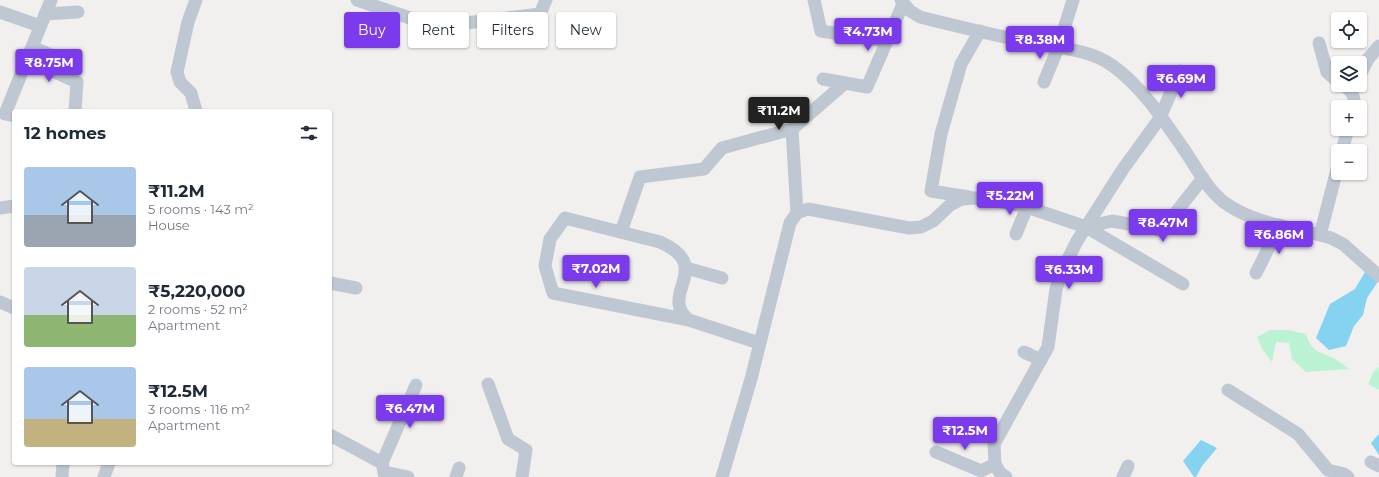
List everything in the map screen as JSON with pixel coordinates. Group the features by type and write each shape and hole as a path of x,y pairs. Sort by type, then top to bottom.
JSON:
{"street":[{"path":"12,116 5,114 51,0"},
{"path":"195,109 191,93 180,82 177,72 188,22 196,0"},
{"path":"357,0 410,18 449,25 540,14 546,0"},
{"path":"814,0 821,31 887,41"},
{"path":"1044,82 1058,48 1073,0"},
{"path":"823,79 866,87 887,41 902,2 910,11 920,17 1094,56 1112,65 1145,97 1184,148 1203,178 1216,195 1227,205 1246,216 1320,235 1343,244 1379,276"},
{"path":"0,12 43,20 78,12"},
{"path":"980,31 961,64 941,134 931,192 1027,207 1086,227 1183,284"},
{"path":"1319,42 1326,72 1331,76"},
{"path":"1367,61 1379,46"},
{"path":"32,47 58,58 55,72 77,82 75,109"},
{"path":"1006,477 1000,473 995,464 994,444 1041,360 1049,341 1056,289 1062,271 1086,227 1123,169 1160,118 1180,71"},
{"path":"621,232 640,177 704,169 722,148 792,129 845,83"},
{"path":"792,129 797,213"},
{"path":"1086,227 1112,221 1162,230 1203,178"},
{"path":"1320,235 1334,180"},
{"path":"722,477 751,379 790,223 797,213 808,208 909,228 921,227 933,221 950,205 962,199 974,198"},
{"path":"0,208 12,206"},
{"path":"1016,234 1027,207"},
{"path":"689,320 681,314 678,304 686,268 681,254 673,248 660,242 565,218 550,239 545,266 553,293 689,320 760,343"},
{"path":"1256,273 1280,225"},
{"path":"686,268 722,278"},
{"path":"332,283 356,288"},
{"path":"0,302 12,307"},
{"path":"1024,352 1041,360"},
{"path":"488,384 508,439 526,450 522,477"},
{"path":"384,471 416,385"},
{"path":"1228,390 1298,434 1328,470 1344,474 1348,477"},
{"path":"332,436 384,471 408,477"},
{"path":"936,452 981,471 995,464"},
{"path":"62,477 63,465"},
{"path":"104,477 108,465"}],"green space":[{"path":"1270,330 1288,330 1306,334 1313,348 1335,359 1349,369 1306,372 1292,359 1289,343 1276,342 1272,362 1262,349 1257,337"},
{"path":"1379,367 1379,390 1368,384 1374,371"}],"water":[{"path":"1365,272 1379,280 1367,298 1363,315 1354,326 1346,346 1329,350 1316,338 1330,304 1355,289"},
{"path":"1379,434 1379,455 1371,443"},
{"path":"1201,440 1217,448 1202,466 1196,477 1194,477 1183,461"}]}
